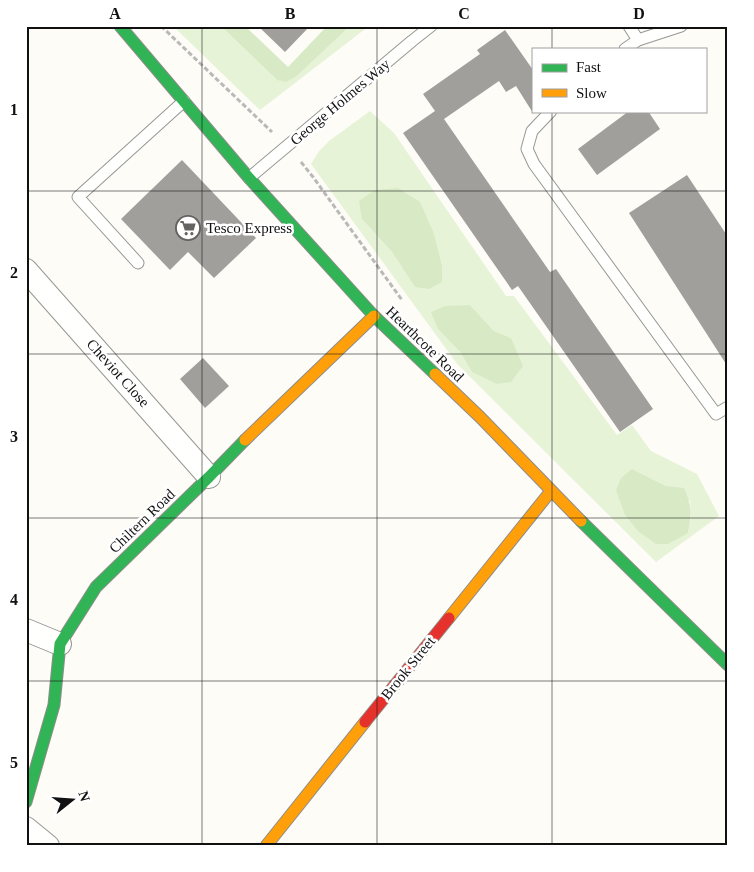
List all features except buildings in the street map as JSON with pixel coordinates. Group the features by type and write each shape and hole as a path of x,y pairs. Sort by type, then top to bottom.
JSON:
{"street":[{"name":"Hearthcote Road","path":"120,26 249,178 374,316 480,417 551,491 728,665"},
{"name":"Cheviot Close","path":"26,270 209,476"},
{"name":"Chiltern Road","path":"26,802 54,705 60,644 96,587 374,316"},
{"name":"Brook Street","path":"266,846 551,491"},
{"path":"26,630 60,644"},
{"path":"26,828 48,846"}],"lane":[{"name":"George Holmes Way","path":"249,178 431,26"},
{"path":"629,26 638,40"},
{"path":"626,48 638,40 681,26"},
{"path":"138,263 78,197 184,102"},
{"path":"550,112 532,131 527,149 534,164 716,414 728,407"}],"path":[{"path":"161,26 288,146 313,177 405,306"}],"green space":[{"path":"173,26 221,26 277,80 297,76 350,26 369,26 260,110"},
{"path":"221,26 245,26 288,67 327,26 350,26 297,76 286,82 277,80"},
{"path":"370,111 394,133 506,296 514,296 617,435 632,425 651,451 697,474 719,516 656,562 458,365 311,164 319,151 329,141","holes":["362,219 442,266 415,287 392,252","470,305 494,331 511,338 472,372 460,352 438,329","632,469 666,486 690,501 691,518 688,533"]},
{"path":"398,188 420,202 434,234 442,266 442,282 429,289 415,287 392,252 362,219 359,201 375,190"},
{"path":"470,305 494,331 511,338 523,366 511,382 497,384 472,372 460,352 438,329 431,312 445,306"},
{"path":"632,469 666,486 684,488 689,500 690,510 688,533 668,544 656,544 638,531 625,515 616,490 621,478"}],"traffic: fast":[{"path":"120,26 249,178 374,316 435,374"},
{"path":"26,802 54,705 60,644 96,587 245,440"},
{"path":"581,521 728,665"}],"traffic: slow":[{"path":"245,440 374,316"},
{"path":"435,374 480,417 581,521"},
{"path":"449,618 551,491"},
{"path":"266,846 365,722"}],"traffic: jam":[{"path":"365,722 449,618"}],"place":[{"name":"Tesco Express","path":"188,228"}]}
